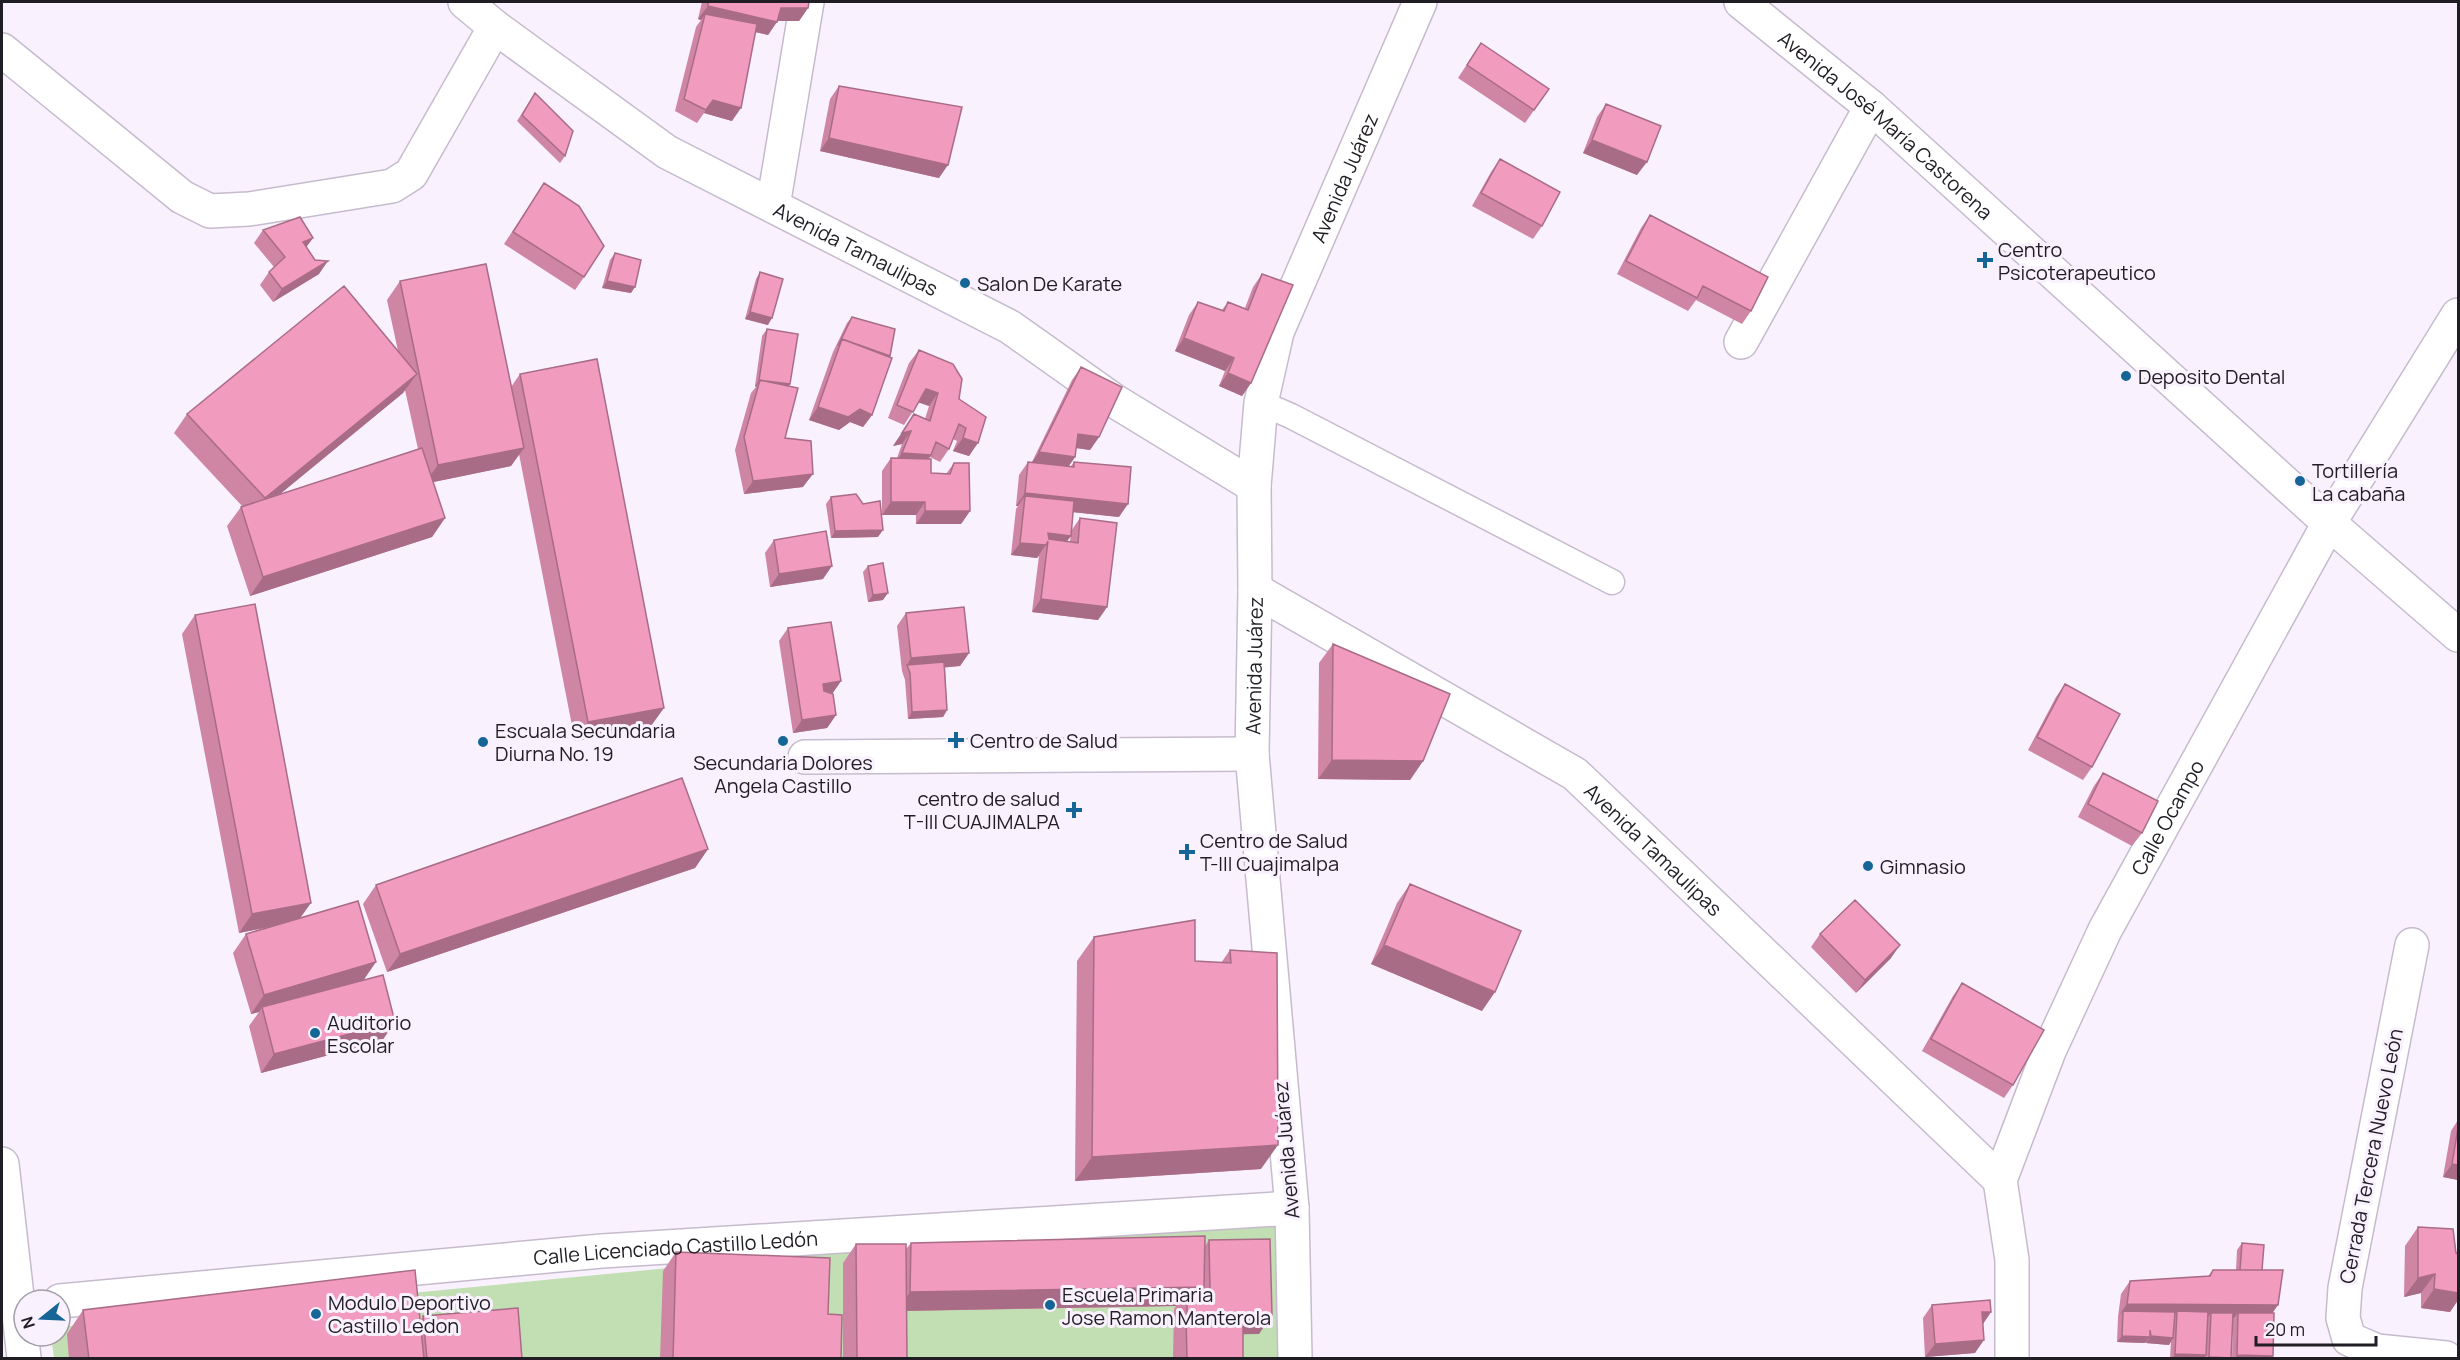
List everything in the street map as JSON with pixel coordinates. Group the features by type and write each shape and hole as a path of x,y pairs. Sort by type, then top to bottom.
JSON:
{"street":[{"name":"Avenida Tamaulipas","path":"465,2 495,27 667,152 1010,327 1113,400 1254,486"},
{"path":"773,206 807,2"},
{"name":"Avenida Juárez","path":"1295,1359 1292,1208 1252,754 1254,486 1261,403 1277,332 1420,2"},
{"name":"Avenida José María Castorena","path":"1741,2 1871,107 2329,523 2458,635"},
{"path":"2,50 182,197 210,211 249,209 392,186 411,174 495,27"},
{"path":"1741,342 1871,107"},
{"name":"Calle Ocampo","path":"2012,1359 2012,1260 2000,1180 2049,1052 2105,930 2329,523 2458,315"},
{"name":"Avenida Tamaulipas","path":"1255,590 1575,774 2000,1180"},
{"path":"805,757 1252,754"},
{"name":"Cerrada Tercera Nuevo León","path":"2412,945 2345,1288 2343,1318 2349,1339 2376,1351 2446,1359"},
{"path":"2,1164 13,1288"},
{"name":"Calle Licenciado Castillo Ledón","path":"72,1300 602,1251 1292,1208"}],"lane":[{"path":"1261,403 1291,416 1612,582"}],"green space":[{"path":"1278,1209 1279,1358 54,1358 53,1348 72,1348 72,1326"}],"building":[{"path":"708,2 809,2 808,8 781,8 777,22 708,6"},
{"path":"705,14 757,24 741,108 713,100 706,110 684,99"},
{"path":"1481,43 1549,89 1534,110 1467,65"},
{"path":"839,86 962,107 948,165 829,138"},
{"path":"535,93 573,131 565,156 522,115"},
{"path":"1606,104 1661,126 1647,162 1592,140"},
{"path":"1500,159 1560,192 1542,226 1481,193"},
{"path":"544,183 579,206 604,246 584,277 513,232"},
{"path":"1650,215 1768,277 1751,311 1703,286 1697,298 1626,261"},
{"path":"300,217 313,238 303,242 315,260 328,261 282,289 269,272 285,257 263,230"},
{"path":"615,253 641,260 635,287 607,281"},
{"path":"486,264 524,448 438,465 400,281"},
{"path":"760,272 783,279 772,318 750,312"},
{"path":"1262,274 1293,285 1251,383 1228,373 1234,358 1184,338 1198,302 1224,311 1228,302 1248,310"},
{"path":"344,286 417,374 265,498 187,414"},
{"path":"852,317 895,329 890,356 842,339 838,346"},
{"path":"767,329 798,334 790,384 759,380"},
{"path":"842,339 892,358 872,415 860,409 848,417 818,407"},
{"path":"919,350 953,364 962,379 959,399 986,417 978,443 963,438 966,428 959,424 949,449 936,442 931,455 902,453 911,431 902,433 914,414 930,421 938,393 926,389 913,412 897,405"},
{"path":"597,359 664,708 588,722 520,374"},
{"path":"1081,367 1122,387 1099,437 1078,434 1075,457 1039,452"},
{"path":"760,380 798,388 785,438 811,441 813,474 753,481 744,437"},
{"path":"422,448 445,518 263,577 241,507"},
{"path":"891,458 931,459 931,473 950,474 954,463 969,463 970,511 925,511 925,502 891,502"},
{"path":"1028,462 1074,467 1074,462 1131,467 1128,504 1025,493"},
{"path":"856,494 863,504 880,501 883,530 835,531 831,497"},
{"path":"1025,496 1074,501 1071,536 1048,533 1049,539 1078,543 1080,518 1117,523 1107,607 1041,599 1048,541 1046,545 1020,543"},
{"path":"826,531 832,566 779,574 774,540"},
{"path":"883,563 888,593 873,595 868,566"},
{"path":"255,604 311,903 252,914 195,615"},
{"path":"964,607 969,653 911,658 906,613"},
{"path":"831,622 841,681 823,684 824,691 833,694 836,715 802,720 788,628"},
{"path":"1333,644 1450,694 1423,761 1332,760"},
{"path":"944,662 947,710 912,712 910,673 907,665"},
{"path":"2065,684 2120,714 2092,767 2037,737"},
{"path":"2103,773 2158,801 2142,833 2088,804"},
{"path":"682,778 708,849 400,954 376,885"},
{"path":"1410,884 1521,931 1495,992 1384,945"},
{"path":"1855,900 1900,945 1865,980 1820,934"},
{"path":"358,901 376,962 264,995 246,934"},
{"path":"1195,920 1195,961 1231,963 1230,950 1277,953 1278,1145 1092,1157 1094,937"},
{"path":"383,975 395,1022 274,1054 262,1007"},
{"path":"1962,983 2044,1030 2013,1085 1931,1039"},
{"path":"2458,1128 2458,1165 2452,1164"},
{"path":"2418,1227 2453,1229 2456,1253 2458,1253 2458,1293 2434,1289 2435,1274 2418,1278"},
{"path":"1205,1236 1204,1287 910,1292 911,1243"},
{"path":"1270,1239 1272,1315 1187,1316 1187,1290 1210,1290 1209,1240"},
{"path":"2242,1243 2264,1245 2262,1270 2240,1270"},
{"path":"856,1244 906,1244 907,1359 857,1359"},
{"path":"676,1252 830,1258 828,1314 842,1315 841,1359 673,1359"},
{"name":"Modulo Deportivo Castillo Ledon","path":"415,1270 424,1359 89,1359 83,1310"},
{"path":"2213,1270 2283,1270 2278,1305 2127,1304 2130,1281 2210,1276"},
{"path":"1990,1300 1991,1312 1982,1312 1984,1340 1935,1344 1932,1305"},
{"path":"518,1308 522,1359 427,1359 423,1316"},
{"path":"2123,1311 2175,1312 2173,1338 2151,1336 2150,1330 2150,1337 2122,1336"},
{"path":"2177,1311 2208,1312 2206,1355 2175,1354"},
{"path":"2211,1313 2233,1313 2231,1358 2209,1357"},
{"path":"2238,1313 2274,1313 2273,1356 2237,1355"},
{"path":"1186,1318 1243,1318 1243,1359 1187,1359"}],"place":[{"name":"Centro Psicoterapeutico","path":"1985,260"},
{"name":"Salon De Karate","path":"965,283"},
{"name":"Deposito Dental","path":"2126,376"},
{"name":"Tortillería La cabaña","path":"2300,481"},
{"name":"Centro de Salud","path":"956,740"},
{"name":"Secundaria Dolores Angela Castillo","path":"783,741"},
{"name":"Escuala Secundaria Diurna No. 19","path":"483,742"},
{"name":"centro de salud T-III CUAJIMALPA","path":"1074,810"},
{"name":"Centro de Salud T-lll Cuajimalpa","path":"1187,852"},
{"name":"Gimnasio","path":"1868,866"},
{"name":"Auditorio Escolar","path":"315,1033"},
{"name":"Escuela Primaria Jose Ramon Manterola","path":"1050,1305"},
{"name":"Modulo Deportivo Castillo Ledon","path":"316,1314"}]}
